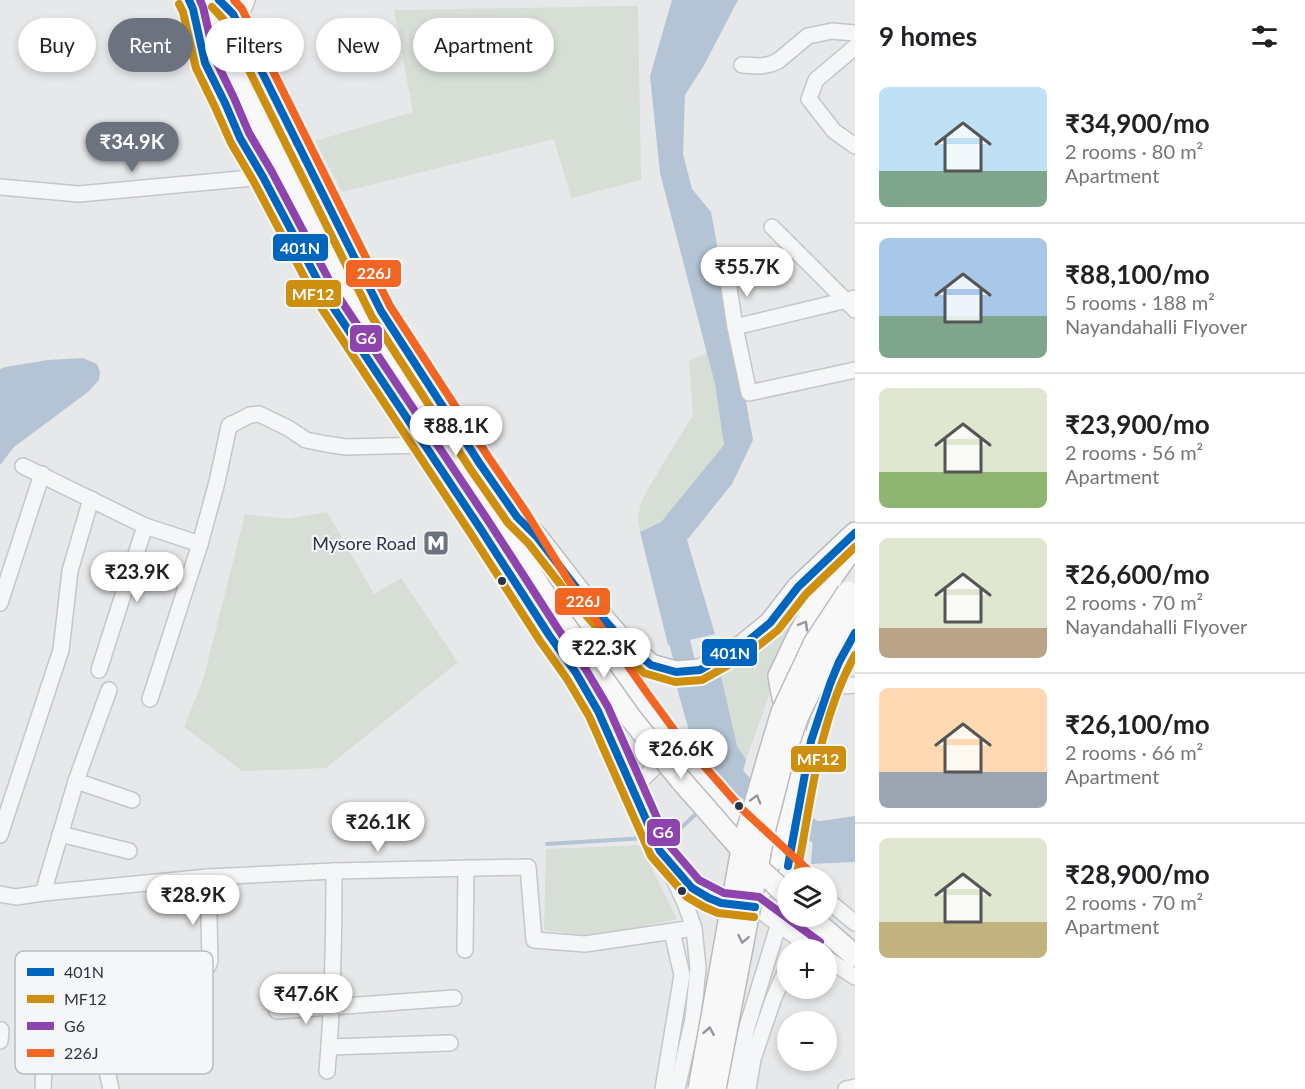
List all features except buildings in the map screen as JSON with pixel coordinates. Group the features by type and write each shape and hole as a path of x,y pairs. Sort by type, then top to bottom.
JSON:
{"highway":[{"path":"213,0 226,18"},
{"path":"191,4 334,258 380,346 559,617 630,717 687,787 777,885"},
{"path":"252,72 296,166 334,258 505,511 636,711 684,771 765,862 784,856"},
{"path":"517,517 537,537 578,590 624,642 651,665 676,672 700,670 743,645 770,623 798,587 855,534"},
{"path":"755,907 784,856 795,795 796,734 793,719 783,698 779,676 799,634 834,574 855,545"},
{"path":"699,1089 742,849 782,712 815,642 853,594"},
{"path":"715,1089 764,832 782,762 797,718 853,594"},
{"path":"837,926 855,941"},
{"path":"822,927 855,956"}],"street":[{"path":"219,0 233,14 232,18"},
{"path":"234,18 247,0"},
{"path":"191,4 205,63 240,138 327,298 576,673 598,711 685,903 694,928 699,968 693,1018 677,1089"},
{"path":"742,65 761,66 778,61 808,36 832,30 855,33"},
{"path":"855,47 816,80 809,99 834,131 855,146"},
{"path":"255,72 381,311 517,517 561,589 675,749 734,816 784,856"},
{"path":"0,187 79,194 263,177"},
{"path":"772,227 852,303"},
{"path":"727,274 749,393 855,370"},
{"path":"735,327 852,303"},
{"path":"150,699 200,544 230,425 250,415 259,414 306,440 326,444 346,447 424,445"},
{"path":"23,466 145,526 200,544"},
{"path":"0,603 42,474"},
{"path":"0,835 61,650 70,571 91,499"},
{"path":"99,670 145,526"},
{"path":"795,795 830,684 855,633"},
{"path":"784,664 830,684 855,685"},
{"path":"43,893 76,781 109,690"},
{"path":"632,789 675,749"},
{"path":"76,781 132,800"},
{"path":"60,834 129,851"},
{"path":"660,851 692,888 721,903 755,907 777,922"},
{"path":"0,894 16,897 208,877 334,871 528,867 534,940 585,944 694,928"},
{"path":"465,950 466,868"},
{"path":"327,1071 334,957 334,871"},
{"path":"208,877 210,951"},
{"path":"837,908 855,923"},
{"path":"733,1089 747,1027 778,927"},
{"path":"784,927 800,939"},
{"path":"663,1089 682,975 672,932"},
{"path":"837,965 855,976"},
{"path":"747,1027 769,982 777,974"},
{"path":"748,1089 753,1059 777,991"},
{"path":"277,1011 454,998"},
{"path":"329,1047 450,1043"},
{"path":"43,1089 44,1074"},
{"path":"108,1074 111,1089"},
{"path":"846,1089 855,1087"}],"shaded area":[{"path":"638,6 641,180 571,198 554,139 342,192 315,141 413,112 401,48 401,18 395,18 394,10"},
{"path":"708,352 724,445 661,522 640,532 638,520 640,505 693,415 689,361"},
{"path":"327,512 374,594 401,578 458,662 326,768 242,771 184,727 203,680 245,514 287,519"},
{"path":"808,601 782,659 746,760 737,746 721,676"},
{"path":"640,845 677,919 594,937 544,930 546,849"}],"water":[{"path":"672,0 738,0 703,67 685,95 683,154 692,189 711,212 753,440 732,484 687,540 715,634 668,645 640,532 661,522 724,445 715,384 660,173 650,76"},
{"path":"83,358 97,364 100,372 99,380 88,392 14,447 0,465 0,369 48,360"},
{"path":"721,676 737,746 746,760 734,807 699,766 677,688 711,682"},
{"path":"855,816 855,862 811,864 814,822"}],"waterway":[{"path":"673,615 698,716"},
{"path":"720,761 744,787 825,838 855,831"},
{"path":"658,834 682,827 698,812"},
{"path":"547,844 651,836"}],"transit line":[{"name":"401N","path":"189,0 205,63 240,138 327,298 576,673 598,711 660,851 692,888 721,903 755,907"},
{"name":"G6","path":"200,0 215,59 249,133 336,293 585,668 608,707 669,845 699,880 724,893 759,897 816,939"},
{"name":"401N","path":"219,0 233,14 381,311 480,464 517,517 537,537 578,590 624,642 651,665 676,672 700,670 743,645 770,623 798,587 855,533"},
{"name":"226J","path":"234,0 242,9 390,306 570,583 683,742 742,809 805,867"},
{"name":"MF12","path":"179,4 183,12 196,68 231,143 318,303 567,679 589,716 651,856 687,897 718,913 754,917"},
{"name":"MF12","path":"212,7 224,20 372,317 471,470 508,523 529,544 570,597 616,649 644,673 675,682 702,680 748,654 778,630 806,594 855,547"},
{"name":"401N","path":"788,866 811,741 830,684 855,633"},
{"name":"MF12","path":"798,867 818,758 833,705 855,655"}],"place":[{"name":"Mysore Road","path":"436,543"}]}
